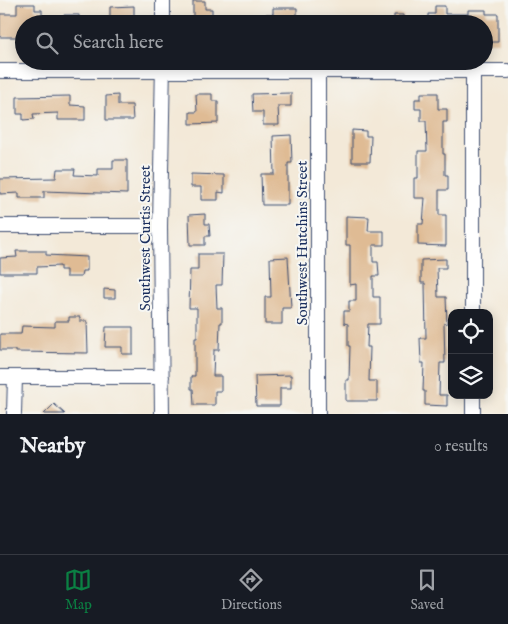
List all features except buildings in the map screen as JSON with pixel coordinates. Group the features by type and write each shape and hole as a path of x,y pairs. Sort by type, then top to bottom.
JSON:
{"street":[{"path":"163,0 163,15"},
{"path":"0,70 15,70"},
{"name":"Southwest Curtis Street","path":"162,414 160,226 163,70"},
{"path":"266,70 318,72 508,72"},
{"name":"Southwest Hutchins Street","path":"318,72 318,414"},
{"path":"473,72 473,309"},
{"path":"0,226 160,226"},
{"path":"0,377 162,377"},
{"path":"14,414 15,377"},
{"path":"473,399 473,414"}]}
